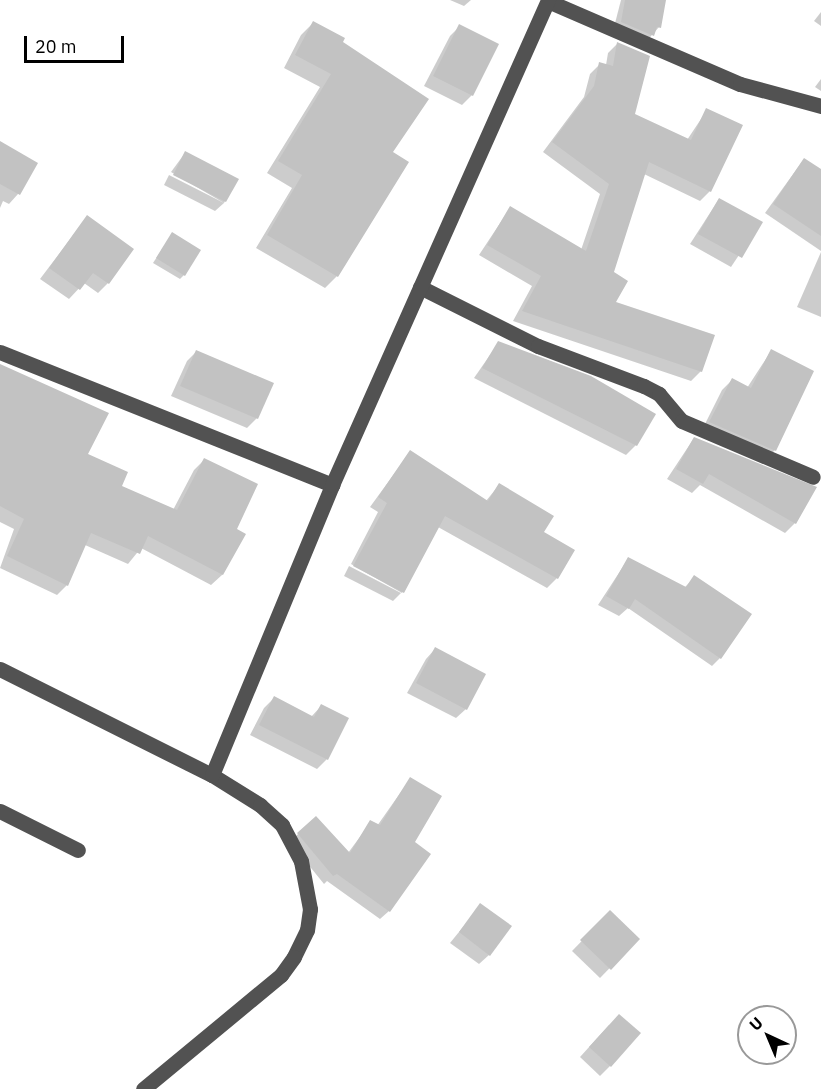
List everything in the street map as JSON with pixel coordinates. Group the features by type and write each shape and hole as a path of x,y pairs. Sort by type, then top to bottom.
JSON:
{"street":[{"path":"212,775 332,484 548,0 740,84 821,106"},
{"path":"420,287 538,346 644,386 659,394 682,421 813,477"},
{"path":"0,352 332,484"},
{"path":"0,669 212,775 260,805 282,825 301,861 308,889 307,930 281,975 143,1089"},
{"path":"0,811 78,850"}],"building":[{"path":"625,0 666,0 661,28 657,27 654,36 621,22"},
{"path":"313,21 345,38 343,42 429,99 393,152 409,162 338,277 267,235 302,175 278,161 331,74 295,55"},
{"path":"459,24 499,44 473,96 433,76"},
{"path":"617,42 650,56 635,114 691,140 706,108 743,125 711,192 649,162 614,272 628,281 616,302 715,335 702,372 522,311 541,276 487,245 510,206 586,251 609,184 552,142 594,86 599,62 613,66"},
{"path":"0,141 38,163 20,195 0,184"},
{"path":"185,151 239,179 226,202 173,175"},
{"path":"804,158 821,169 821,236 773,204"},
{"path":"719,198 763,222 742,258 698,234"},
{"path":"87,215 134,249 109,284 93,273 80,290 49,268"},
{"path":"172,232 201,250 185,276 156,258"},
{"path":"498,341 591,376 656,414 637,446 482,368"},
{"path":"771,349 814,371 776,451 709,422 732,378 751,388"},
{"path":"196,350 274,383 258,419 180,386"},
{"path":"0,364 109,413 88,454 128,472 122,486 177,510 204,458 258,484 237,529 246,534 223,575 148,536 140,554 91,533 68,586 7,556 24,519 0,506"},
{"path":"694,437 817,487 796,524 709,474 703,484 676,469"},
{"path":"410,450 488,501 499,483 554,516 544,532 575,550 558,579 445,516 404,593 353,566 387,503 378,497"},
{"path":"628,557 686,587 694,575 752,614 721,659 635,599 629,609 606,596"},
{"path":"435,647 486,674 467,710 416,683"},
{"path":"274,696 314,717 321,704 349,718 328,760 259,725"},
{"path":"410,777 442,796 415,842 431,854 390,912 337,874 333,876 297,833 316,816 350,853 370,820 380,825"},
{"path":"480,903 512,926 490,956 459,932"},
{"path":"610,910 640,939 611,970 580,940"},
{"path":"619,1014 641,1033 611,1067 589,1047"}]}
